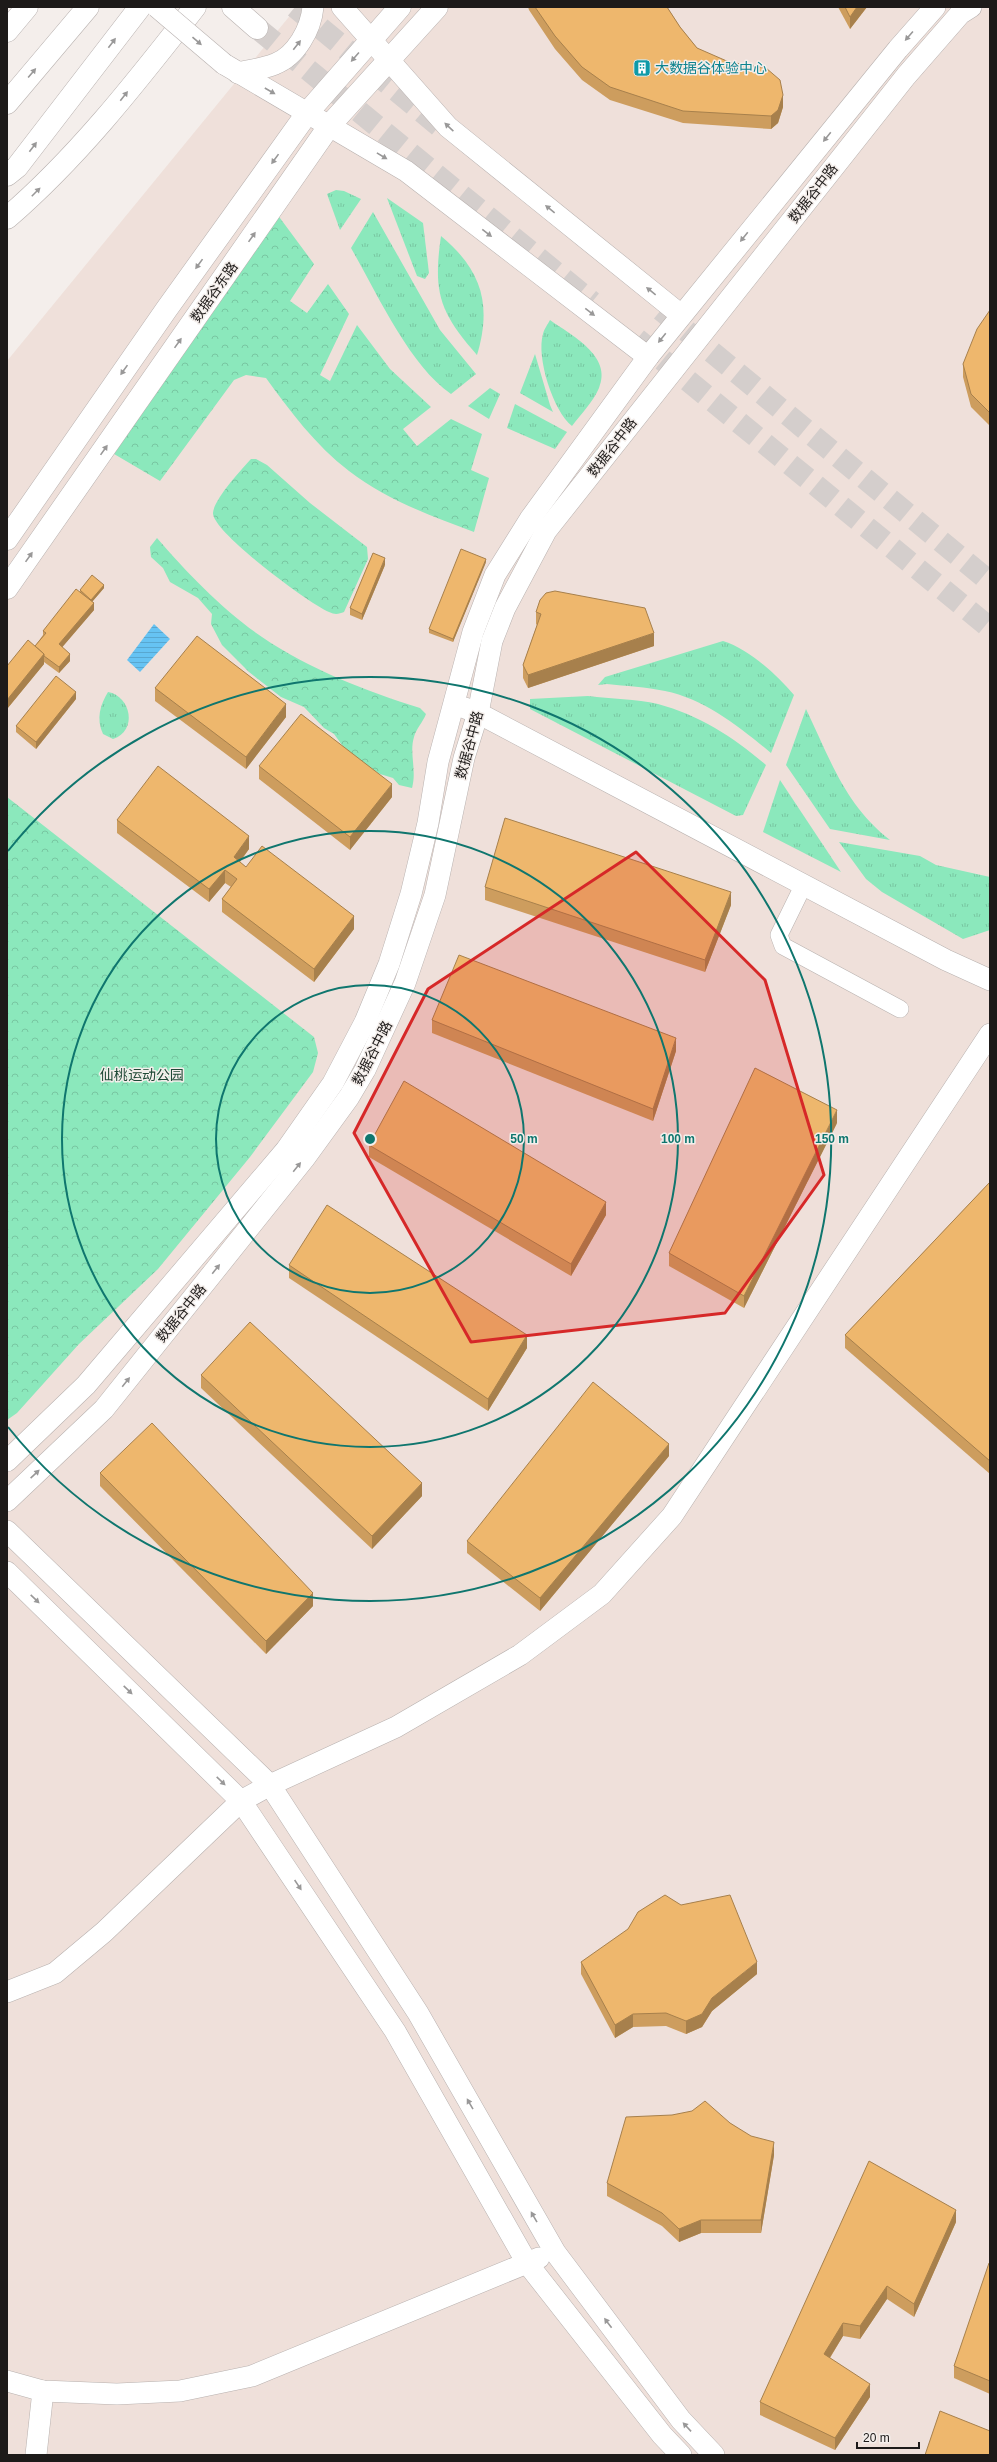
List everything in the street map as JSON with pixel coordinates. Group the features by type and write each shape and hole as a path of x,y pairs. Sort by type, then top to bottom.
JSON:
{"main road":[{"path":"7,31 27,7"},
{"path":"7,103 88,7"},
{"path":"7,175 17,167 140,7"},
{"path":"7,218 35,194 117,106 195,7"},
{"path":"233,7 257,28"},
{"name":"数据谷东路","path":"7,539 166,310 308,112 370,39 400,7"},
{"name":"数据谷东路","path":"7,588 330,125 388,59 437,7"}],"street":[{"path":"157,7 231,68 406,171 648,357"},
{"path":"231,68 275,64 287,57 305,34 313,7"},
{"path":"342,7 448,127 681,315"},
{"name":"数据谷中路","path":"7,1461 86,1385 286,1150 333,1082 365,1022 395,943 411,894 438,762 455,705 473,632 495,575 530,519 648,357 935,7"},
{"name":"数据谷中路","path":"7,1501 104,1409 304,1159 359,1081 386,1026 420,945 434,895 464,758 478,713 492,641 505,608 546,531 906,76 960,14 971,7"},
{"path":"455,705 478,713 946,960 990,980"},
{"path":"804,884 779,935 783,946 900,1009"},
{"path":"7,1992 55,1973 104,1932 241,1801 270,1785 396,1727 520,1656 602,1594 672,1516 990,1034"},
{"path":"7,1531 270,1785 418,2013 555,2252 681,2420 714,2455"},
{"path":"7,1572 241,1801 395,2031 526,2263 662,2435 681,2455"},
{"path":"7,2380 43,2391 117,2394 180,2391 252,2376 555,2252"},
{"path":"36,2455 43,2391"}],"highlighted area":[{"path":"636,852 765,980 824,1175 725,1313 471,1342 354,1133 428,989"}],"shaded area":[{"path":"297,7 990,7 990,2455 7,2455 7,361"}],"green space":[{"path":"336,190 344,191 361,199 340,230 327,194"},
{"path":"387,198 423,223 429,273 425,279 417,276"},
{"path":"373,212 440,330 476,374 451,394 421,365 408,347 395,327 351,248"},
{"path":"277,214 314,264 290,301 307,313 328,284 349,314 320,375 330,381 357,325 390,369 431,407 403,429 417,446 451,419 482,434 471,470 489,478 474,532 409,506 378,490 349,471 314,439 266,378 246,375 234,380 160,481 109,451"},
{"path":"441,236 466,262 474,275 480,290 483,304 483,320 477,355 454,326 442,300 438,272"},
{"path":"550,320 588,348 595,356 600,366 602,377 599,388 590,403 572,426 558,409 544,369 541,344 545,328"},
{"path":"535,354 550,405 553,412 520,393"},
{"path":"490,388 500,394 489,419 468,406"},
{"path":"515,404 567,432 555,449 507,428"},
{"path":"251,459 256,459 267,465 310,503 367,547 368,559 344,612 337,614 331,613 303,596 244,551 217,522 213,513 218,500"},
{"path":"157,538 180,564 220,604 248,627 280,649 318,669 359,687 420,708 426,714 415,734 413,743 414,775 412,788 399,785 393,778 380,774 360,763 347,752 334,734 324,728 304,707 281,697 249,672 222,645 211,624 212,614 198,598 170,582 163,568 151,557 150,547"},
{"path":"723,641 743,650 762,663 794,695 771,753 722,716 680,695 643,688 607,684 598,685 605,677"},
{"path":"108,692 116,695 122,700 128,714 126,729 121,735 113,739 103,734 99,718 101,707"},
{"path":"588,696 658,704 688,714 716,728 754,755 766,765 743,815 736,816 530,709 530,699"},
{"path":"806,709 831,763 850,796 861,812 890,840 830,829 786,765"},
{"path":"780,780 841,872 763,832"},
{"name":"仙桃运动公园","path":"7,797 314,1037 318,1053 313,1072 250,1157 158,1269 79,1344 17,1413 7,1420"},
{"path":"839,842 920,856 936,865 990,877 990,930 963,939 882,892 866,879"}],"water":[{"path":"154,624 170,639 140,672 127,660"}],"building":[{"name":"大数据谷体验中心","path":"535,7 667,7 680,27 697,48 729,62 766,68 780,80 783,95 778,110 771,116 683,111 610,87 582,67 555,36"},
{"path":"845,7 857,7 850,17"},
{"path":"990,310 990,413 971,394 963,364 977,329"},
{"path":"461,549 486,559 453,639 429,629"},
{"path":"373,553 385,558 362,614 350,608"},
{"path":"92,575 104,585 91,600 80,590"},
{"path":"76,589 94,603 59,644 70,654 59,667 44,656 44,654 35,646 46,633 43,631"},
{"path":"555,591 645,608 654,633 528,675 523,665 541,614 536,612 540,600 546,593"},
{"path":"197,636 286,704 246,757 155,688"},
{"path":"28,640 44,654 7,700 7,666"},
{"path":"56,676 76,692 36,742 16,726"},
{"path":"301,714 392,784 350,837 259,766"},
{"path":"158,766 249,836 234,857 246,867 262,846 354,916 314,969 222,899 237,879 225,870 209,889 117,820"},
{"path":"505,818 731,892 705,960 485,887"},
{"path":"459,955 676,1038 653,1109 432,1020"},
{"path":"755,1068 837,1110 744,1296 669,1253"},
{"path":"404,1081 606,1202 571,1264 369,1145"},
{"path":"990,1182 990,1461 845,1335"},
{"path":"327,1205 527,1335 488,1399 289,1265"},
{"path":"250,1322 422,1483 372,1536 201,1375"},
{"path":"593,1382 669,1444 540,1598 467,1541"},
{"path":"152,1423 313,1593 266,1641 100,1473"},
{"path":"665,1895 681,1905 730,1895 757,1962 712,1998 702,2014 686,2021 666,2013 633,2014 615,2025 581,1962 628,1929 638,1912"},
{"path":"705,2101 730,2123 751,2136 774,2142 761,2220 701,2220 679,2229 662,2213 607,2183 626,2117 672,2115 692,2111"},
{"path":"869,2161 956,2210 914,2304 887,2286 860,2326 843,2323 824,2354 870,2384 835,2438 760,2402"},
{"path":"989,2263 990,2264 990,2381 954,2366"},
{"path":"940,2411 990,2431 990,2455 925,2455"}],"tunnel":[{"path":"295,7 439,126"},
{"path":"257,28 592,302"},
{"path":"661,310 990,582"},
{"path":"637,339 990,628"}],"place":[{"name":"大数据谷体验中心","path":"642,68"}]}
